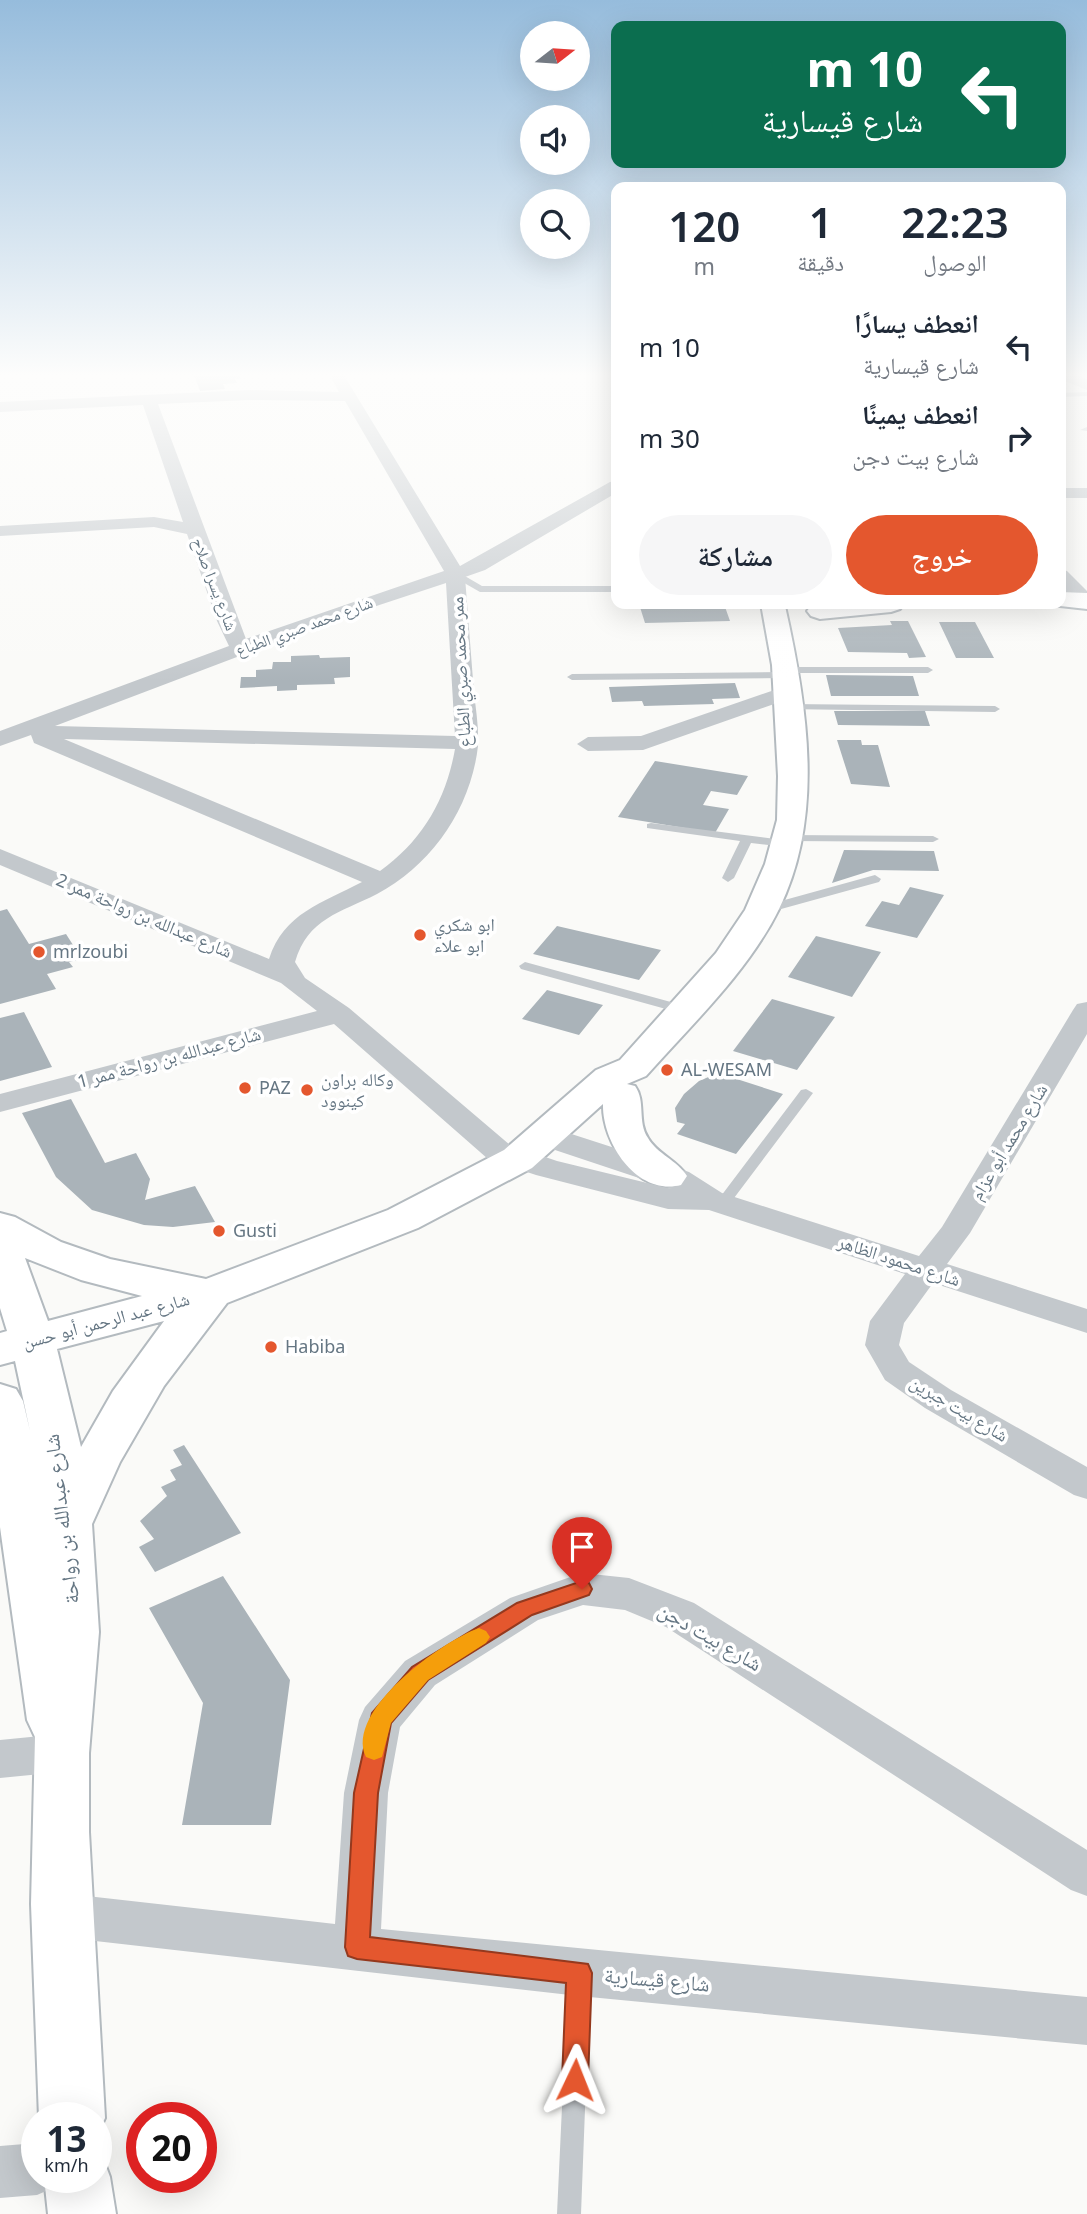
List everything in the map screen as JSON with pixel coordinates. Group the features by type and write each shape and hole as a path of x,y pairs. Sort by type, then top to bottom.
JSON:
{"street":[{"name":"شارع يسرا صلاح","path":"176,475 227,621 241,649"},
{"path":"396,475 455,574"},
{"name":"شارع محمد صبري الطباع","path":"0,739 394,593 455,574 488,560 608,490"},
{"path":"1066,493 1087,493"},
{"path":"0,531 154,522 195,530"},
{"name":"ممر محمد صبري الطباع","path":"288,977 282,962 290,934 307,919 382,881 421,851 438,827 459,785 467,743 455,574"},
{"path":"1066,583 1078,600"},
{"name":"شارع عبد الرحمن أبو حسن","path":"16,1345 212,1293 403,1219 443,1213 483,1202 517,1188 545,1152 627,1081 684,1010 729,960 762,910 787,841 792,820 793,776 786,682 772,609"},
{"path":"777,609 783,613 819,609"},
{"path":"588,744 643,743 786,682 819,609"},
{"path":"25,731 467,743"},
{"path":"25,731 382,881"},
{"name":"شارع عبدالله بن رواحة ممر 2","path":"0,856 288,977"},
{"path":"288,977 338,1014 499,1152 545,1152"},
{"name":"شارع محمد أبو عزام","path":"927,1271 1077,1049 1087,1010"},
{"name":"شارع عبدالله بن رواحة ممر 1","path":"0,1103 338,1014"},
{"path":"627,1081 621,1122 625,1137 636,1154 667,1176"},
{"name":"شارع محمود الظاهر","path":"545,1152 667,1176 717,1202 1087,1321"},
{"name":"شارع محمود الظاهر","path":"545,1152 668,1199 717,1202"},
{"name":"شارع عبد الرحمن أبو حسن","path":"0,1227 36,1247 100,1271 160,1285 212,1293"},
{"name":"شارع عبدالله بن رواحة","path":"0,1250 16,1345 59,1465 66,1527 74,1632 70,1691 61,1753 60,1915 71,2102"},
{"name":"شارع بيت جبرين","path":"927,1271 887,1321 883,1345 897,1371 938,1399 1087,1485"},
{"name":"شارع عبد الرحمن أبو حسن","path":"66,1527 101,1451 127,1405 163,1351 212,1293"},
{"name":"شارع عبدالله بن رواحة","path":"4,1428 48,1696 61,1753"},
{"name":"شارع بيت دجن","path":"357,1947 366,1793 380,1720 420,1673 524,1609 582,1589 629,1594 680,1615 1087,1875"},
{"path":"0,1759 61,1753"},
{"name":"شارع قيسارية","path":"60,1915 579,1973 1087,2021"},
{"path":"0,2172 21,2170"},
{"path":"79,2193 82,2214"}],"lane":[{"path":"455,574 480,589 611,589"},
{"path":"786,682 928,670"},
{"path":"572,677 786,682 996,709"},
{"path":"651,826 747,839 787,841 933,839"},
{"path":"727,878 747,839"},
{"path":"762,910 875,879"},
{"path":"524,966 684,1010"},
{"path":"717,1202 806,1093"},
{"path":"569,2214 579,1973"}],"building":[{"path":"641,609 726,609 730,621 645,623"},
{"path":"890,621 908,621 926,657 909,658 907,653 848,652 838,628 892,625"},
{"path":"939,622 975,622 994,658 956,658"},
{"path":"319,655 320,658 350,657 350,677 334,678 335,684 297,685 297,690 277,691 277,686 240,688 241,677 256,677 256,670 272,669 273,662 291,662 291,656"},
{"path":"826,675 913,676 919,696 831,696"},
{"path":"735,683 740,698 712,699 714,704 644,706 642,701 612,702 609,687"},
{"path":"834,711 925,711 930,726 838,725"},
{"path":"837,740 861,740 862,745 878,745 890,787 851,784"},
{"path":"655,761 748,776 737,795 711,791 703,805 729,809 715,833 618,817"},
{"path":"844,850 934,851 939,871 873,870 832,883"},
{"path":"910,887 944,895 917,938 865,926 882,901 899,905"},
{"name":"mrlzoubi","path":"7,909 29,944 66,934 82,959 69,962 73,967 47,974 56,989 0,1004 0,911"},
{"path":"557,926 661,950 639,980 533,954"},
{"path":"816,936 881,952 852,997 788,977"},
{"path":"547,990 603,1005 579,1035 522,1019"},
{"path":"772,999 835,1017 797,1070 733,1051"},
{"path":"24,1012 52,1067 0,1081 0,1018"},
{"path":"718,1073 783,1094 736,1154 677,1134 685,1124 677,1122 675,1108 684,1094 699,1081"},
{"path":"71,1099 105,1163 136,1153 150,1179 145,1200 195,1186 215,1222 173,1227 144,1225 92,1210 56,1177 22,1113"},
{"path":"184,1445 241,1533 155,1572 139,1547 154,1539 140,1521 167,1496 161,1487 176,1480 170,1470 182,1465 173,1450"},
{"path":"223,1576 290,1680 271,1825 182,1825 203,1703 149,1608"}],"slow traffic":[{"path":"374,1750 380,1720 420,1673 479,1637"}],"place":[{"name":"ابو شكري ابو علاء","path":"420,935"},
{"name":"mrlzoubi","path":"39,952"},
{"name":"AL-WESAM","path":"667,1070"},
{"name":"PAZ","path":"245,1088"},
{"name":"وكاله براون كينوود","path":"307,1090"},
{"name":"Gusti","path":"219,1231"},
{"name":"Habiba","path":"271,1347"}],"route":[{"path":"575,2080 579,1973 357,1947 366,1793 380,1720 420,1673 524,1609 582,1589"}]}
